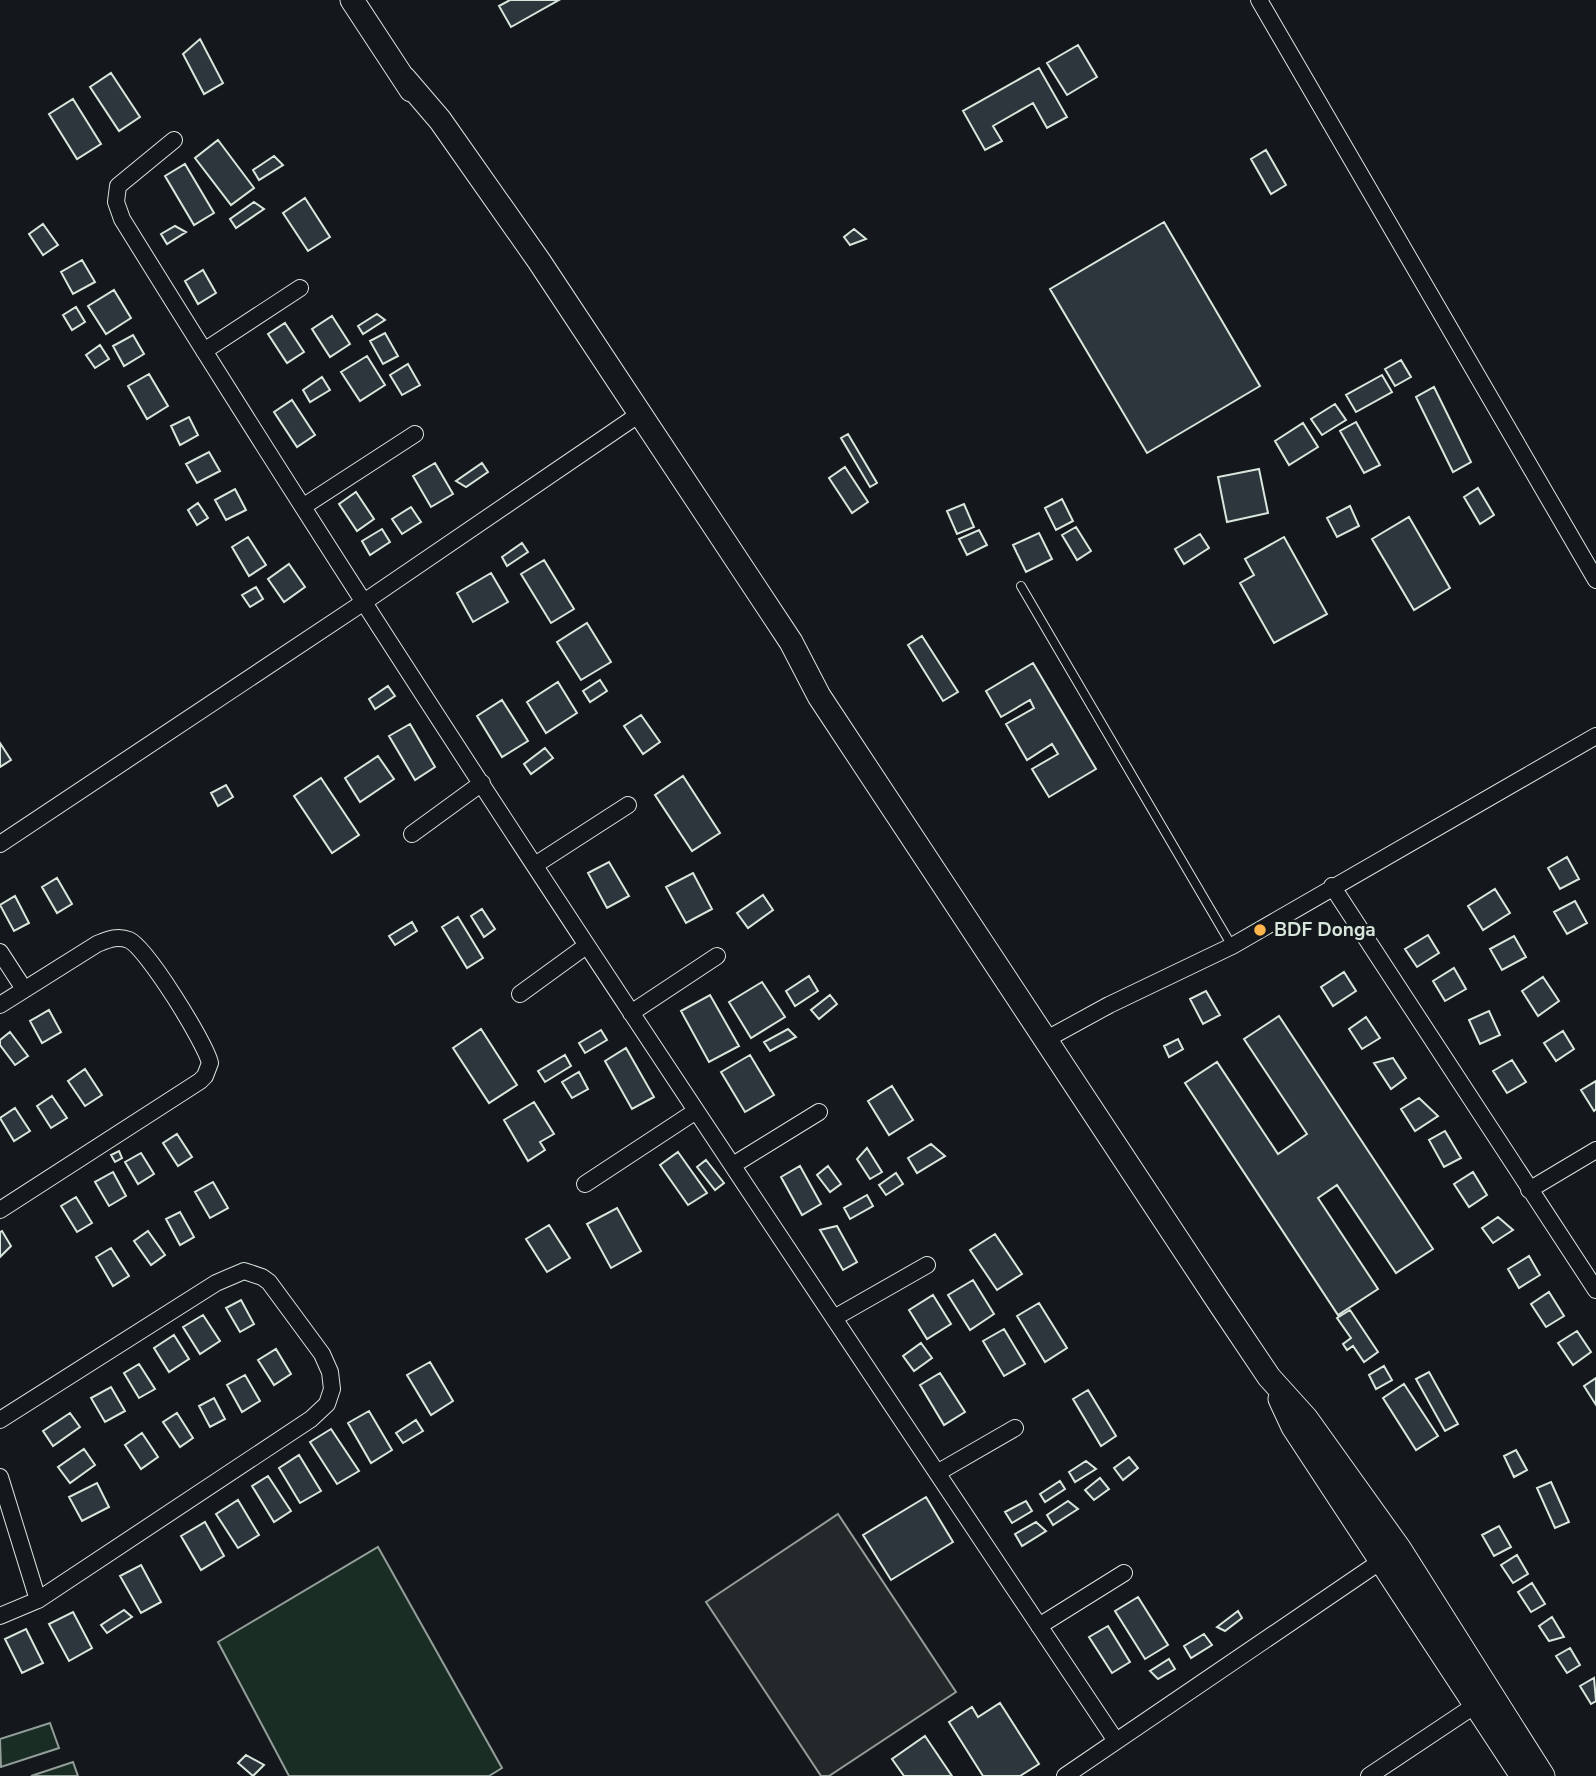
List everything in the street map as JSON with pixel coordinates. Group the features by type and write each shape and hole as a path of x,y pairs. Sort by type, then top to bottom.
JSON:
{"main road":[{"path":"352,0 404,78 440,120 635,418 790,642 819,696 1269,1377 1306,1418 1483,1700 1522,1776"},
{"path":"1483,1700 1543,1776"}],"street":[{"path":"1259,0 1596,580"},
{"path":"174,140 118,186 116,202 122,219 586,946 1116,1741"},
{"path":"204,351 300,288"},
{"path":"0,844 635,418"},
{"path":"304,506 415,434"},
{"path":"1045,1040 1109,1005 1232,946 1596,736"},
{"path":"412,834 482,783"},
{"path":"535,865 628,805"},
{"path":"1332,886 1596,1290"},
{"path":"0,1005 107,940 121,937 128,939 145,953 206,1051 210,1067 200,1081 0,1210"},
{"path":"520,994 586,946"},
{"path":"0,952 24,989"},
{"path":"631,1013 717,956"},
{"path":"585,1184 696,1111"},
{"path":"733,1165 819,1112"},
{"path":"1529,1190 1596,1150"},
{"path":"834,1318 927,1265"},
{"path":"0,1420 216,1283 244,1270 269,1282 322,1354 330,1372 332,1389 327,1404 311,1419 38,1600 0,1616"},
{"path":"937,1473 1015,1428"},
{"path":"0,1477 38,1600"},
{"path":"1065,1776 1390,1554"},
{"path":"1040,1626 1124,1573"},
{"path":"1369,1776 1483,1700"}],"lane":[{"path":"1021,586 1232,946"}],"green space":[{"path":"378,1547 502,1768 489,1776 289,1776 218,1642"},
{"path":"50,1723 59,1748 1,1767 0,1739"},
{"path":"73,1762 78,1776 31,1776"}],"shaded area":[{"path":"838,1514 956,1692 829,1776 821,1776 706,1602"}],"building":[{"path":"510,0 559,0 511,27 499,6"},
{"path":"200,39 223,83 204,94 183,54"},
{"path":"1078,45 1097,77 1067,95 1047,63"},
{"path":"1039,68 1067,117 1047,128 1033,103 993,126 1002,141 985,150 963,111"},
{"path":"111,73 140,117 119,131 90,87"},
{"path":"73,99 101,144 77,159 49,114"},
{"path":"218,140 254,188 231,205 195,158"},
{"path":"1266,150 1286,185 1271,194 1251,159"},
{"path":"274,156 283,165 259,180 253,170"},
{"path":"185,164 214,213 194,225 165,176"},
{"path":"305,198 330,237 308,251 283,213"},
{"path":"254,202 264,209 236,228 230,219"},
{"path":"1164,222 1260,386 1147,453 1050,289"},
{"path":"43,224 58,245 43,255 29,234"},
{"path":"175,226 186,232 167,244 161,234"},
{"path":"854,229 866,239 850,245 844,237"},
{"path":"82,260 95,282 73,294 61,272"},
{"path":"203,270 216,293 198,304 185,281"},
{"path":"114,290 131,318 106,334 88,306"},
{"path":"76,307 85,322 72,330 63,315"},
{"path":"377,314 385,320 363,334 358,326"},
{"path":"332,316 350,344 330,357 312,329"},
{"path":"285,323 304,352 287,363 268,334"},
{"path":"385,333 398,356 383,364 370,341"},
{"path":"133,335 144,354 124,366 113,346"},
{"path":"100,345 109,359 95,368 86,355"},
{"path":"367,356 385,385 360,401 341,372"},
{"path":"1401,360 1411,377 1395,386 1385,369"},
{"path":"408,364 420,385 402,395 390,375"},
{"path":"149,374 168,406 147,419 128,386"},
{"path":"1382,375 1392,392 1356,412 1346,395"},
{"path":"322,377 330,390 310,402 303,390"},
{"path":"1434,387 1471,462 1453,472 1416,397"},
{"path":"292,400 315,435 297,447 274,412"},
{"path":"1335,404 1346,420 1322,435 1311,419"},
{"path":"189,417 198,435 180,445 171,426"},
{"path":"1356,422 1380,465 1364,473 1340,431"},
{"path":"1303,423 1318,447 1289,465 1275,441"},
{"path":"848,434 877,483 870,487 841,438"},
{"path":"209,452 220,471 197,483 186,464"},
{"path":"435,463 453,494 431,507 413,476"},
{"path":"482,463 488,472 466,487 456,481"},
{"path":"845,467 868,502 852,513 829,478"},
{"path":"1259,469 1268,513 1227,522 1218,477"},
{"path":"1478,488 1494,515 1480,524 1464,497"},
{"path":"235,489 246,510 226,520 215,500"},
{"path":"356,492 374,519 357,531 339,504"},
{"path":"1062,499 1073,521 1056,530 1045,508"},
{"path":"198,503 208,518 197,525 188,510"},
{"path":"964,504 974,527 957,534 947,511"},
{"path":"1350,506 1359,526 1337,537 1327,518"},
{"path":"411,507 421,522 402,534 392,519"},
{"path":"1409,517 1450,588 1414,610 1372,539"},
{"path":"1076,527 1091,551 1077,560 1062,535"},
{"path":"382,529 390,542 370,555 362,541"},
{"path":"979,530 987,545 967,555 959,539"},
{"path":"1039,533 1052,559 1026,572 1013,545"},
{"path":"1200,534 1209,548 1184,564 1175,549"},
{"path":"248,537 266,565 249,576 232,547"},
{"path":"1284,537 1327,614 1274,643 1240,583 1254,575 1245,559"},
{"path":"522,543 528,552 507,566 502,557"},
{"path":"544,560 574,609 551,623 521,574"},
{"path":"289,564 305,587 284,602 268,579"},
{"path":"491,573 508,602 473,622 457,593"},
{"path":"256,587 263,599 250,607 242,595"},
{"path":"587,623 611,662 581,680 557,642"},
{"path":"922,636 958,692 943,701 908,645"},
{"path":"1033,663 1096,769 1049,797 1032,769 1058,754 1052,744 1027,760 1006,724 1034,708 1030,700 1001,717 986,691"},
{"path":"600,680 607,691 590,702 583,691"},
{"path":"558,682 577,713 546,733 527,702"},
{"path":"388,686 395,696 375,709 369,699"},
{"path":"502,700 528,741 502,757 477,716"},
{"path":"641,715 660,742 643,754 624,726"},
{"path":"410,724 435,767 415,780 389,736"},
{"path":"0,743 11,760 0,767"},
{"path":"545,748 553,758 531,774 524,764"},
{"path":"378,756 394,779 360,802 345,778"},
{"path":"683,776 720,833 692,851 655,795"},
{"path":"321,778 359,835 332,853 294,796"},
{"path":"226,785 233,797 218,806 211,793"},
{"path":"1567,857 1579,879 1560,889 1548,868"},
{"path":"609,862 629,896 607,908 588,873"},
{"path":"693,873 712,909 686,923 666,887"},
{"path":"57,878 72,904 57,913 42,887"},
{"path":"1495,889 1510,913 1483,930 1468,906"},
{"path":"763,895 773,910 748,928 737,913"},
{"path":"15,896 29,923 14,931 0,905"},
{"path":"1575,901 1587,923 1567,934 1554,912"},
{"path":"482,909 495,929 484,937 471,916"},
{"path":"458,917 483,958 467,968 442,927"},
{"path":"412,922 417,931 395,945 389,936"},
{"path":"1428,935 1439,953 1417,967 1405,949"},
{"path":"1514,936 1526,957 1502,970 1490,949"},
{"path":"1454,968 1466,989 1445,1001 1433,981"},
{"path":"1344,972 1356,991 1333,1006 1321,987"},
{"path":"809,976 818,991 795,1006 786,991"},
{"path":"1543,977 1559,1001 1538,1016 1522,991"},
{"path":"762,982 785,1017 751,1038 729,1002"},
{"path":"1206,991 1220,1015 1203,1024 1190,999"},
{"path":"710,995 739,1046 709,1062 681,1011"},
{"path":"830,995 837,1004 819,1019 811,1010"},
{"path":"49,1010 61,1032 42,1043 30,1021"},
{"path":"1489,1011 1500,1035 1480,1044 1469,1020"},
{"path":"1279,1016 1433,1249 1396,1273 1337,1185 1318,1198 1378,1289 1338,1315 1185,1083 1217,1062 1278,1154 1307,1134 1244,1039"},
{"path":"1366,1017 1380,1038 1362,1049 1349,1029"},
{"path":"481,1029 517,1085 489,1103 453,1048"},
{"path":"788,1029 796,1037 770,1051 764,1042"},
{"path":"601,1030 607,1040 585,1053 579,1043"},
{"path":"1563,1031 1574,1049 1556,1061 1544,1043"},
{"path":"10,1032 28,1056 15,1065 0,1045 0,1040"},
{"path":"1178,1039 1183,1049 1169,1057 1164,1046"},
{"path":"626,1048 654,1097 632,1109 605,1061"},
{"path":"565,1055 571,1066 545,1082 538,1071"},
{"path":"750,1055 774,1095 745,1112 721,1072"},
{"path":"1393,1058 1406,1078 1391,1089 1374,1063"},
{"path":"1512,1060 1526,1082 1507,1093 1493,1071"},
{"path":"85,1069 102,1095 85,1106 68,1081"},
{"path":"579,1072 588,1089 572,1098 562,1082"},
{"path":"1596,1081 1596,1109 1594,1111 1581,1090"},
{"path":"892,1086 913,1120 889,1135 868,1101"},
{"path":"52,1096 67,1118 51,1128 37,1106"},
{"path":"1419,1098 1438,1116 1415,1131 1401,1109"},
{"path":"534,1102 554,1134 540,1142 545,1150 528,1161 504,1120"},
{"path":"15,1108 30,1131 14,1141 0,1118"},
{"path":"1445,1131 1461,1158 1444,1167 1429,1140"},
{"path":"177,1134 192,1157 178,1166 163,1143"},
{"path":"931,1144 945,1156 917,1173 908,1158"},
{"path":"867,1148 882,1172 870,1179 857,1159"},
{"path":"119,1151 122,1158 115,1162 111,1155"},
{"path":"678,1152 707,1193 688,1205 660,1165"},
{"path":"141,1153 154,1174 138,1184 125,1162"},
{"path":"706,1160 724,1183 715,1190 697,1167"},
{"path":"800,1166 821,1204 802,1215 781,1177"},
{"path":"828,1166 841,1184 830,1192 817,1175"},
{"path":"113,1172 126,1196 109,1206 95,1182"},
{"path":"1473,1172 1487,1195 1469,1207 1454,1184"},
{"path":"896,1173 903,1184 886,1195 879,1185"},
{"path":"213,1182 228,1208 210,1218 195,1192"},
{"path":"867,1195 873,1206 850,1219 844,1208"},
{"path":"76,1197 92,1223 77,1232 61,1206"},
{"path":"617,1208 641,1251 611,1268 587,1224"},
{"path":"180,1212 194,1237 180,1245 166,1219"},
{"path":"1498,1217 1513,1230 1493,1243 1482,1228"},
{"path":"549,1225 570,1258 547,1272 526,1239"},
{"path":"837,1226 857,1262 843,1270 820,1230"},
{"path":"2,1231 11,1246 0,1257 0,1232"},
{"path":"148,1231 165,1255 151,1265 134,1241"},
{"path":"995,1234 1022,1274 997,1290 970,1250"},
{"path":"111,1248 129,1276 113,1286 96,1257"},
{"path":"1529,1256 1540,1275 1519,1288 1508,1269"},
{"path":"973,1280 994,1314 970,1330 948,1295"},
{"path":"1549,1292 1564,1316 1546,1327 1531,1304"},
{"path":"933,1295 951,1324 927,1339 909,1310"},
{"path":"241,1300 254,1324 240,1332 226,1308"},
{"path":"1039,1303 1067,1348 1045,1362 1017,1316"},
{"path":"1350,1310 1378,1352 1364,1362 1353,1346 1347,1350 1343,1344 1351,1338 1337,1318"},
{"path":"203,1315 220,1341 200,1354 183,1327"},
{"path":"1004,1329 1025,1364 1004,1376 983,1341"},
{"path":"1577,1331 1591,1352 1573,1365 1558,1343"},
{"path":"174,1335 189,1359 169,1372 154,1348"},
{"path":"921,1343 932,1358 914,1371 903,1356"},
{"path":"276,1349 291,1374 274,1385 258,1360"},
{"path":"430,1362 453,1401 431,1415 407,1375"},
{"path":"139,1364 155,1389 139,1398 124,1373"},
{"path":"1384,1366 1392,1380 1376,1389 1369,1375"},
{"path":"1429,1372 1458,1424 1445,1431 1416,1379"},
{"path":"940,1373 965,1412 944,1425 920,1385"},
{"path":"245,1375 260,1401 242,1412 227,1385"},
{"path":"1596,1378 1596,1405 1584,1386"},
{"path":"1404,1384 1438,1436 1416,1450 1383,1398"},
{"path":"111,1387 125,1411 105,1422 91,1398"},
{"path":"1088,1390 1116,1436 1101,1446 1073,1399"},
{"path":"214,1398 225,1419 210,1427 199,1406"},
{"path":"369,1411 392,1450 371,1463 348,1423"},
{"path":"70,1413 80,1427 53,1446 43,1431"},
{"path":"177,1413 193,1438 180,1447 163,1422"},
{"path":"416,1420 423,1431 403,1443 396,1433"},
{"path":"331,1429 359,1471 337,1484 310,1442"},
{"path":"142,1433 158,1457 141,1469 125,1445"},
{"path":"84,1449 95,1465 70,1483 58,1467"},
{"path":"1516,1450 1527,1470 1514,1477 1504,1456"},
{"path":"299,1455 321,1491 300,1503 279,1468"},
{"path":"1129,1457 1138,1468 1123,1480 1114,1468"},
{"path":"1086,1461 1096,1469 1075,1482 1069,1472"},
{"path":"268,1476 291,1511 274,1522 252,1486"},
{"path":"1100,1478 1109,1489 1094,1500 1085,1490"},
{"path":"1060,1481 1065,1489 1045,1502 1040,1494"},
{"path":"1551,1482 1569,1522 1555,1528 1537,1488"},
{"path":"97,1483 109,1507 82,1521 69,1497"},
{"path":"926,1497 953,1542 891,1580 863,1535"},
{"path":"238,1500 259,1535 238,1548 216,1514"},
{"path":"1026,1501 1032,1511 1012,1523 1005,1512"},
{"path":"1068,1501 1078,1509 1053,1525 1047,1515"},
{"path":"205,1522 224,1556 201,1570 181,1536"},
{"path":"1036,1522 1046,1531 1022,1546 1015,1534"},
{"path":"1499,1526 1511,1547 1494,1556 1482,1535"},
{"path":"1517,1555 1528,1574 1513,1583 1501,1565"},
{"path":"141,1565 161,1602 141,1613 120,1576"},
{"path":"1532,1583 1545,1604 1531,1612 1518,1592"},
{"path":"1138,1597 1168,1645 1145,1659 1115,1611"},
{"path":"124,1610 132,1617 107,1633 101,1625"},
{"path":"1238,1611 1242,1618 1225,1631 1217,1627"},
{"path":"73,1612 92,1648 69,1661 49,1624"},
{"path":"1552,1617 1564,1637 1549,1641 1539,1626"},
{"path":"1108,1626 1130,1662 1112,1673 1089,1637"},
{"path":"26,1629 43,1663 22,1673 5,1639"},
{"path":"1204,1634 1212,1645 1191,1658 1184,1646"},
{"path":"1570,1648 1580,1665 1567,1673 1556,1656"},
{"path":"1169,1659 1175,1669 1158,1679 1150,1671"},
{"path":"1594,1678 1596,1701 1591,1704 1580,1686"},
{"path":"1000,1703 1039,1764 1020,1776 983,1776 949,1722 972,1707 978,1717"},
{"path":"925,1736 952,1776 904,1776 892,1759"},
{"path":"246,1755 264,1765 253,1776 238,1763"}],"place":[{"name":"BDF Donga","path":"1260,930"}]}
